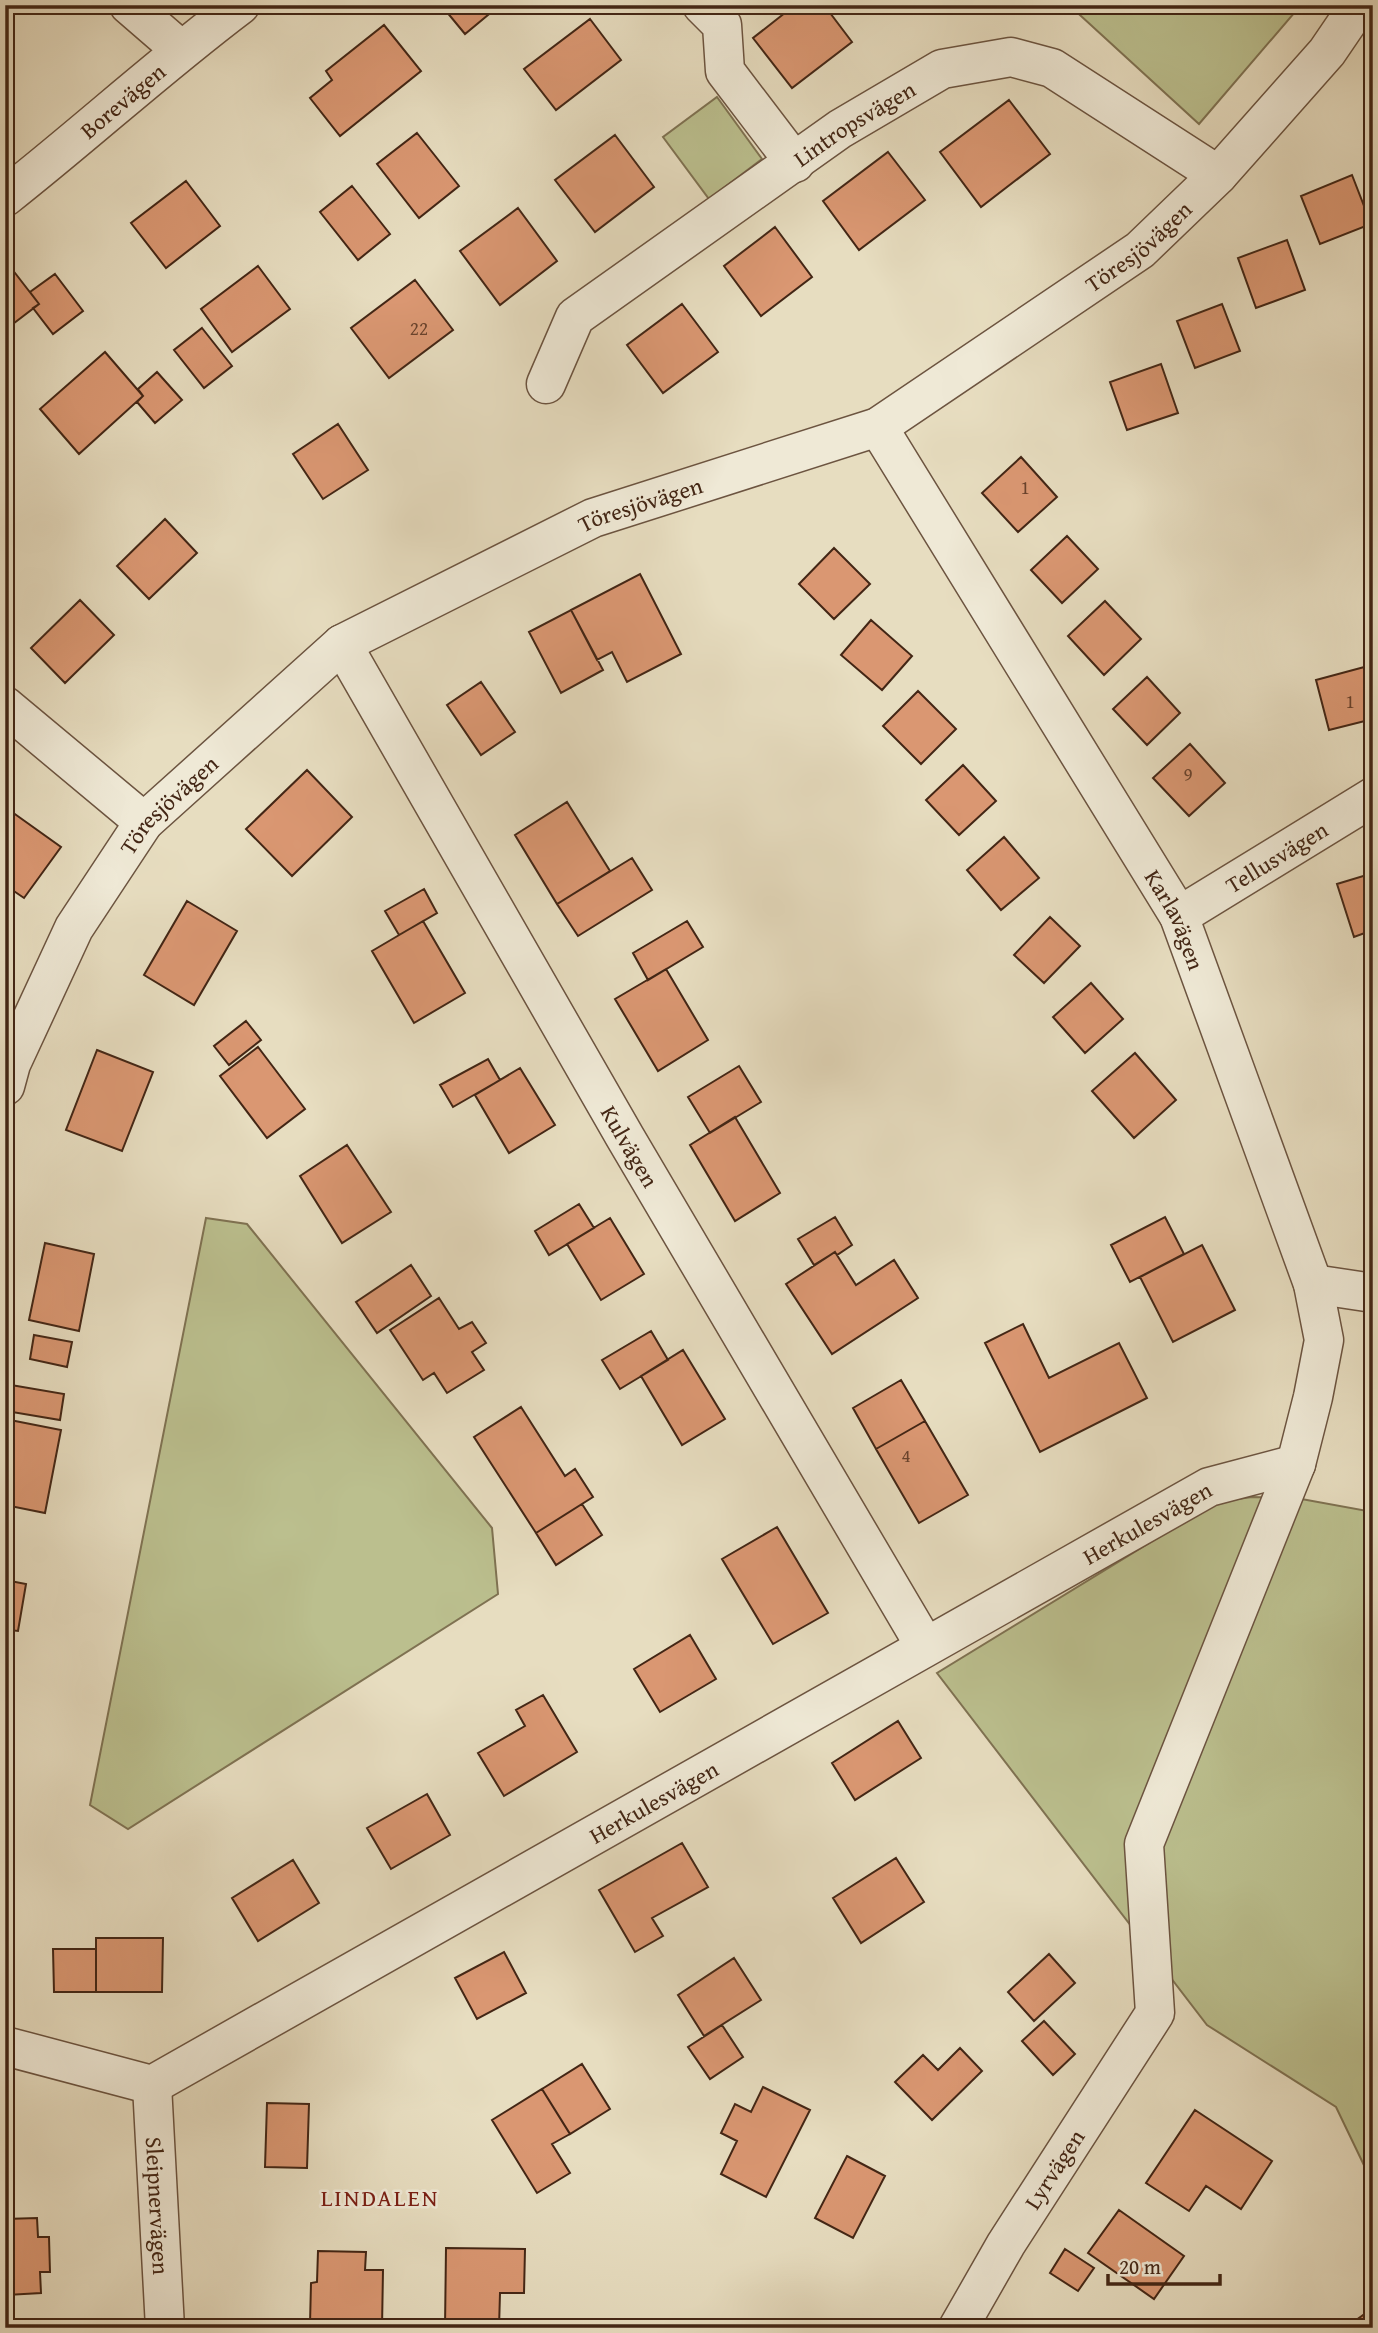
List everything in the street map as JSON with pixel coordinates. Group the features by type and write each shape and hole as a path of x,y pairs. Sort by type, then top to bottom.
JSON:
{"street":[{"path":"129,5 181,50"},
{"name":"Borevägen","path":"5,197 181,50 240,5"},
{"path":"702,5 722,24 725,71 795,163"},
{"name":"Töresjövägen","path":"7,1070 74,928 144,822 342,644 593,518 878,427 1140,250 1218,175 1327,52 1359,5"},
{"name":"Lintropsvägen","path":"547,384 575,317 840,130 942,69 1011,57 1052,68 1218,175"},
{"name":"Karlavägen","path":"878,427 1179,915 1313,1284 1324,1340 1296,1464 1144,1844 1154,2013"},
{"name":"Kulvägen","path":"342,644 625,1137 925,1646"},
{"path":"5,706 144,822"},
{"name":"Tellusvägen","path":"1179,915 1373,797"},
{"path":"1313,1284 1373,1293"},
{"name":"Herkulesvägen","path":"152,2085 1209,1487 1296,1464"},
{"name":"Lyrvägen","path":"958,2328 1006,2244 1154,2013"},
{"path":"5,2046 152,2085"},
{"name":"Sleipnervägen","path":"152,2085 165,2328"}],"green space":[{"path":"1069,5 1301,5 1199,124"},
{"path":"717,97 762,159 709,199 663,137"},
{"path":"206,1218 247,1224 492,1528 498,1594 128,1829 90,1805"},
{"path":"1252,1497 1296,1498 1373,1512 1373,2184 1336,2107 1207,2025 937,1673 1216,1502"}],"building":[{"path":"441,5 500,5 465,34"},
{"path":"795,5 824,5 852,42 792,88 753,38"},
{"path":"888,5 902,5 893,12"},
{"path":"590,19 621,60 556,110 524,69"},
{"path":"384,25 421,71 340,136 310,98 332,80 326,71"},
{"path":"1009,100 1050,154 981,207 940,152"},
{"path":"417,133 459,186 419,218 377,164"},
{"path":"1373,133 1373,155 1366,136"},
{"path":"615,135 654,187 595,232 555,180"},
{"path":"888,152 925,200 859,250 823,201"},
{"path":"1352,175 1371,224 1320,244 1301,196"},
{"path":"186,181 220,226 166,268 131,223"},
{"path":"352,186 390,234 358,260 320,212"},
{"path":"518,208 557,261 500,305 460,251"},
{"path":"775,227 812,277 761,316 724,266"},
{"path":"1287,240 1305,290 1256,308 1238,258"},
{"path":"5,260 39,304 5,330"},
{"path":"258,266 290,309 232,352 201,309"},
{"path":"55,274 83,311 53,334 33,308 39,304 30,292"},
{"path":"415,280 453,330 389,378 351,328"},
{"path":"682,304 718,352 663,393 627,345"},
{"path":"1222,304 1240,351 1195,368 1177,321"},
{"path":"202,328 232,366 204,388 174,350"},
{"path":"105,352 143,396 79,454 40,409"},
{"path":"1161,364 1178,413 1127,430 1110,382"},
{"path":"157,372 182,400 155,423 137,402 143,396 138,389"},
{"path":"338,424 368,470 323,499 293,454"},
{"path":"1021,457 1057,497 1018,532 982,493"},
{"path":"165,519 197,553 149,599 117,566"},
{"path":"1067,536 1098,569 1062,603 1031,570"},
{"path":"834,548 870,584 834,619 799,584"},
{"path":"640,574 681,654 627,682 612,652 597,660 571,610"},
{"path":"80,600 114,635 65,683 31,648"},
{"path":"1105,601 1141,639 1104,675 1068,636"},
{"path":"571,610 603,670 561,693 529,632"},
{"path":"871,620 912,656 882,690 841,655"},
{"path":"1368,666 1373,685 1373,719 1329,730 1316,680"},
{"path":"1147,677 1180,713 1147,745 1113,709"},
{"path":"481,682 515,732 481,755 447,705"},
{"path":"918,691 956,729 921,764 883,726"},
{"path":"1190,744 1225,783 1189,816 1153,778"},
{"path":"963,765 996,801 959,835 926,800"},
{"path":"307,770 352,817 292,876 246,829"},
{"path":"567,802 610,871 557,904 515,835"},
{"path":"5,807 61,847 24,898 5,885"},
{"path":"1004,837 1039,878 1001,910 967,870"},
{"path":"632,858 652,890 578,936 557,904"},
{"path":"1373,873 1373,930 1354,937 1337,884"},
{"path":"424,889 437,913 399,935 385,911"},
{"path":"187,901 237,931 194,1005 144,975"},
{"path":"1050,917 1080,946 1044,983 1014,955"},
{"path":"423,921 465,993 414,1023 372,951"},
{"path":"687,921 703,947 648,980 633,953"},
{"path":"666,969 708,1040 658,1071 615,999"},
{"path":"1091,983 1123,1019 1085,1053 1053,1017"},
{"path":"246,1021 261,1040 229,1065 214,1046"},
{"path":"258,1047 305,1109 267,1138 220,1076"},
{"path":"97,1050 153,1072 122,1151 66,1130"},
{"path":"1135,1053 1176,1100 1134,1138 1092,1091"},
{"path":"488,1059 500,1080 453,1107 440,1085"},
{"path":"739,1066 761,1102 710,1133 688,1097"},
{"path":"520,1068 555,1125 509,1153 475,1095"},
{"path":"735,1117 780,1193 735,1221 690,1145"},
{"path":"347,1145 391,1212 342,1243 300,1176"},
{"path":"579,1204 594,1228 549,1255 535,1231"},
{"path":"835,1217 852,1245 814,1265 798,1239"},
{"path":"1165,1217 1184,1254 1130,1282 1111,1245"},
{"path":"610,1218 644,1274 601,1300 567,1244"},
{"path":"45,1243 94,1254 79,1331 29,1320"},
{"path":"1202,1245 1235,1310 1173,1342 1140,1277"},
{"path":"835,1252 856,1285 894,1260 918,1298 832,1354 786,1284"},
{"path":"411,1265 431,1296 377,1333 356,1302"},
{"path":"439,1298 459,1329 472,1322 486,1343 472,1352 484,1370 447,1393 434,1373 423,1380 390,1330"},
{"path":"1023,1324 1049,1378 1119,1343 1147,1398 1040,1452 985,1343"},
{"path":"651,1331 668,1360 620,1389 602,1360"},
{"path":"34,1335 72,1342 67,1367 30,1359"},
{"path":"683,1350 725,1419 682,1445 641,1376"},
{"path":"901,1380 925,1421 876,1449 853,1408"},
{"path":"11,1385 64,1394 60,1420 6,1411"},
{"path":"521,1407 565,1476 575,1469 593,1497 536,1533 474,1437"},
{"path":"10,1420 61,1430 45,1513 5,1505 5,1442"},
{"path":"925,1421 968,1495 919,1523 876,1449"},
{"path":"582,1504 602,1535 556,1565 536,1533"},
{"path":"777,1527 828,1613 773,1644 722,1559"},
{"path":"5,1580 26,1584 18,1631 10,1630 5,1651"},
{"path":"690,1635 716,1679 660,1712 634,1669"},
{"path":"543,1695 577,1752 504,1796 478,1753 525,1726 516,1710"},
{"path":"898,1721 921,1758 855,1800 832,1763"},
{"path":"427,1794 450,1835 391,1869 367,1828"},
{"path":"682,1843 708,1887 652,1918 663,1936 635,1952 599,1890"},
{"path":"896,1858 924,1902 861,1943 833,1898"},
{"path":"293,1860 319,1903 258,1941 232,1898"},
{"path":"96,1938 163,1938 162,1992 96,1992"},
{"path":"53,1949 96,1949 96,1992 54,1992"},
{"path":"504,1952 526,1993 477,2019 455,1978"},
{"path":"1049,1954 1075,1983 1034,2021 1008,1992"},
{"path":"734,1958 761,2000 704,2036 678,1995"},
{"path":"1044,2021 1075,2054 1053,2075 1022,2041"},
{"path":"722,2025 743,2057 710,2079 688,2047"},
{"path":"960,2048 982,2071 932,2120 895,2082 923,2055 938,2070"},
{"path":"582,2064 610,2109 570,2134 542,2089"},
{"path":"763,2087 810,2110 766,2197 721,2174 737,2141 721,2133 735,2104 751,2112"},
{"path":"542,2089 570,2134 552,2144 570,2173 537,2193 492,2120"},
{"path":"267,2103 309,2104 307,2168 265,2167"},
{"path":"1195,2110 1272,2161 1241,2209 1206,2186 1189,2211 1146,2183"},
{"path":"847,2156 885,2176 853,2238 815,2218"},
{"path":"1119,2210 1184,2256 1154,2299 1088,2253"},
{"path":"37,2218 38,2237 49,2237 50,2272 40,2272 41,2293 7,2295 5,2219"},
{"path":"446,2248 525,2249 524,2293 500,2293 499,2328 445,2328"},
{"path":"1065,2249 1094,2268 1078,2291 1050,2273"},
{"path":"318,2251 366,2252 365,2270 383,2270 382,2328 322,2328 322,2325 310,2324 311,2283 317,2282"},
{"path":"1373,2308 1373,2328 1345,2328"}],"district":[{"name":"LINDALEN","path":"380,2197"}]}
